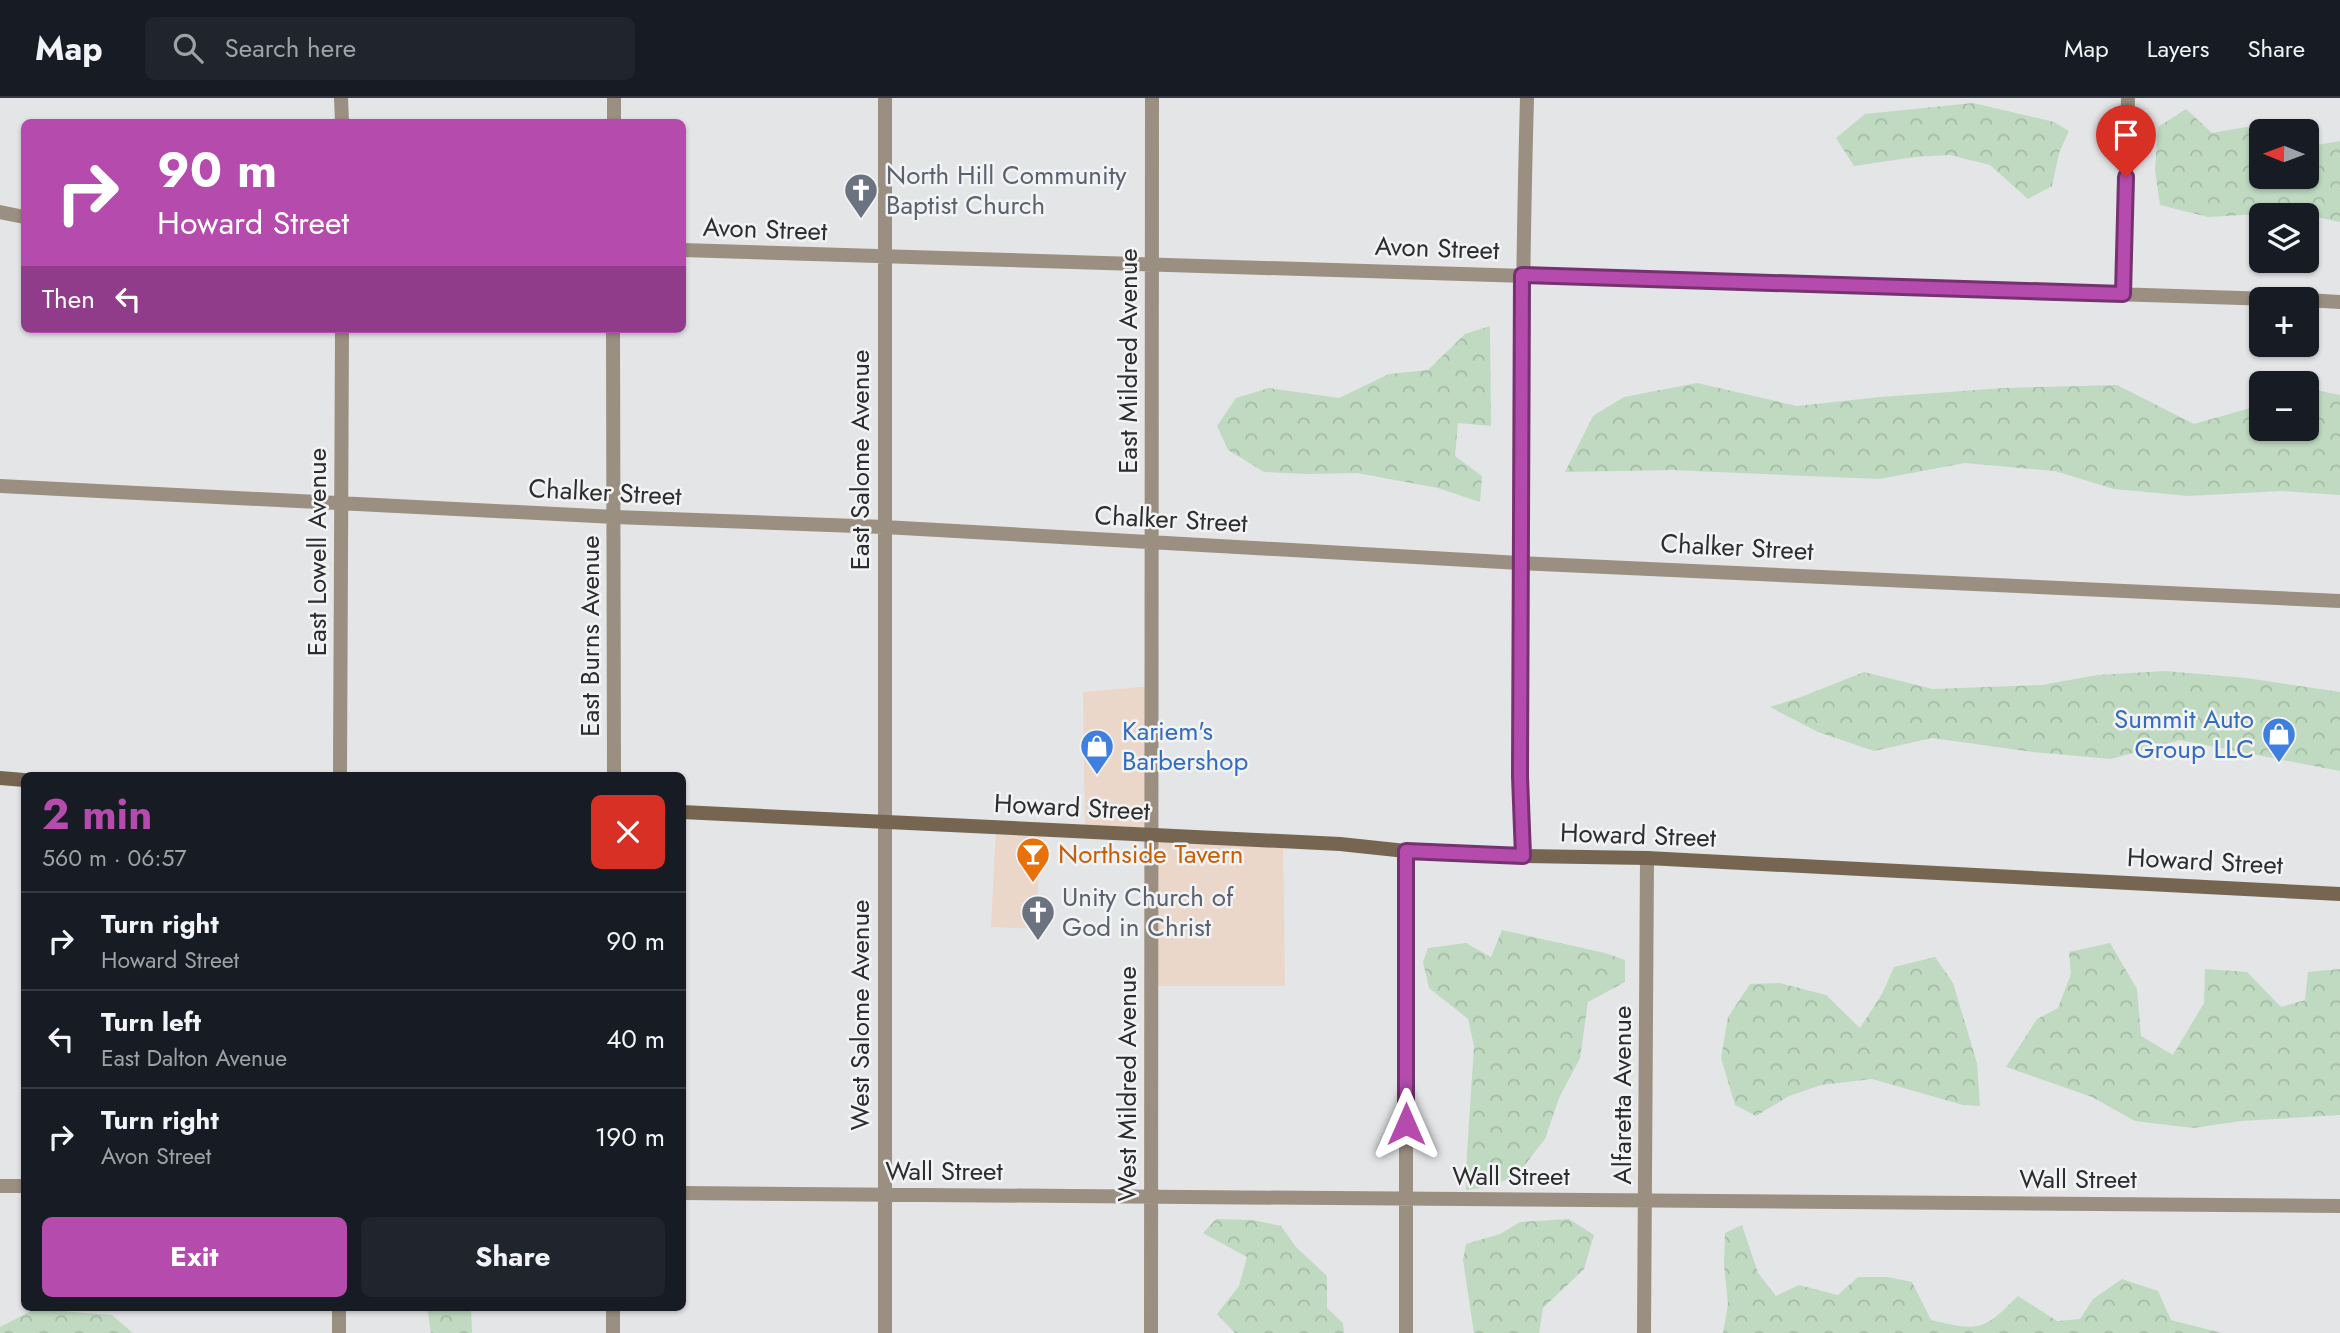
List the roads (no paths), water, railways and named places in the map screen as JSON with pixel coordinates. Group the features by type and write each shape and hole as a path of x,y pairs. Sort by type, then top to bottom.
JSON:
{"main road":[{"path":"0,778 21,780"},
{"name":"Howard Street","path":"686,812 1340,844 1406,851 1647,858 2340,894"}],"street":[{"path":"341,98 342,119"},
{"path":"614,98 614,119"},
{"name":"East Salome Avenue","path":"885,98 886,822"},
{"name":"East Mildred Avenue","path":"1152,98 1153,835"},
{"path":"1523,856 1520,776 1520,563 1522,275 1527,98"},
{"path":"2123,294 2128,98"},
{"path":"0,212 21,216"},
{"name":"Avon Street","path":"686,250 2249,298"},
{"path":"2319,301 2340,302"},
{"name":"East Lowell Avenue","path":"340,772 342,333"},
{"name":"East Burns Avenue","path":"613,333 614,772"},
{"name":"Chalker Street","path":"0,486 615,517 884,527 1520,563 2340,601"},
{"name":"West Salome Avenue","path":"885,1333 883,1195 886,822"},
{"name":"West Mildred Avenue","path":"1151,1333 1153,835"},
{"path":"1406,851 1406,1333"},
{"name":"Alfaretta Avenue","path":"1644,1333 1647,858"},
{"path":"0,1186 21,1186"},
{"name":"Wall Street","path":"686,1193 2340,1206"},
{"path":"339,1311 339,1333"},
{"path":"613,1311 613,1333"}],"place":[{"name":"North Hill Community Baptist Church","path":"861,220"},
{"name":"Summit Auto Group LLC","path":"2279,764"},
{"name":"Kariem's Barbershop","path":"1097,776"},
{"name":"Northside Tavern","path":"1033,884"},
{"name":"Unity Church of God in Christ","path":"1038,942"}]}
